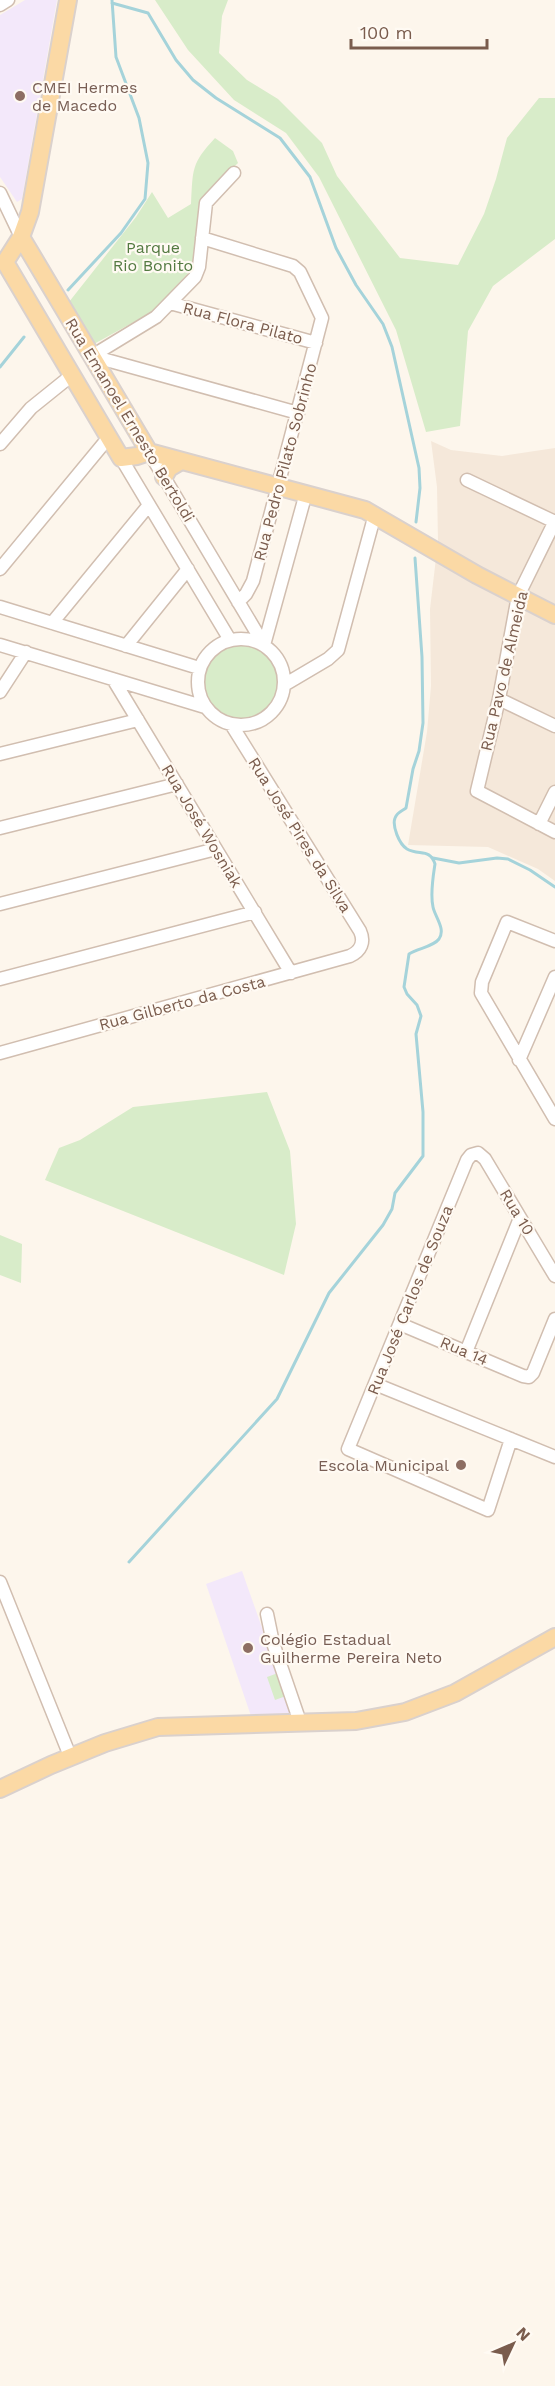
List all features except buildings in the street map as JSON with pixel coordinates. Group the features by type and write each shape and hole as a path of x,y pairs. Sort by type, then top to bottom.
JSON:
{"main road":[{"path":"2,261 21,237 30,212 68,0"},
{"name":"Rua Emanoel Ernesto Bertoldi","path":"21,237 149,452"},
{"name":"Rua Emanoel Ernesto Bertoldi","path":"2,261 121,458"},
{"path":"109,437 119,425 132,424"},
{"path":"121,458 149,452 358,507 375,514 460,565 555,615"},
{"path":"164,477 169,468 181,461"},
{"path":"0,1789 70,1756 123,1736 158,1727 372,1719 423,1707 455,1693 555,1637"}],"street":[{"path":"0,5 8,0"},
{"path":"92,356 150,321 198,272 208,199 234,173"},
{"name":"Rua Emanoel Ernesto Bertoldi","path":"0,193 21,237"},
{"name":"Rua Pedro Pilato Sobrinho","path":"202,238 293,266 300,273 322,318 253,581 246,594 238,602"},
{"name":"Rua Flora Pilato","path":"170,303 316,343"},
{"path":"92,356 298,413"},
{"path":"0,444 31,408 72,375"},
{"path":"0,569 109,437"},
{"name":"Rua Emanoel Ernesto Bertoldi","path":"149,452 264,645"},
{"name":"Rua Emanoel Ernesto Bertoldi","path":"121,458 230,640"},
{"path":"467,480 555,522"},
{"name":"Rua Pedro Pilato Sobrinho","path":"264,645 306,494"},
{"path":"52,623 150,505"},
{"path":"284,685 328,659 338,650 375,514"},
{"name":"Rua Pavo de Almeida","path":"539,824 477,791 499,699 518,596 555,522"},
{"path":"126,646 188,569"},
{"path":"0,607 199,669"},
{"path":"242,638 264,645 280,663 284,674 282,698 276,708 256,723 231,724 212,715 199,695 197,682 199,669 206,656 217,646 230,640 242,638"},
{"path":"0,645 205,707"},
{"path":"0,692 26,652"},
{"name":"Rua José Wosniak","path":"113,679 291,972"},
{"path":"499,699 555,726"},
{"path":"0,754 138,720"},
{"name":"Rua José Pires da Silva","path":"231,724 360,932 361,947"},
{"path":"0,828 177,784"},
{"path":"555,792 539,824 555,832"},
{"path":"0,903 216,849"},
{"path":"0,979 255,912"},
{"path":"555,941 507,922 482,982 481,993 555,1119"},
{"name":"Rua Gilberto da Costa","path":"0,1053 350,956 361,947"},
{"path":"519,1060 555,977"},
{"name":"Rua 10","path":"475,1154 485,1158 555,1276"},
{"name":"Rua José Carlos de Souza","path":"475,1154 467,1160 348,1449 488,1510 511,1439"},
{"path":"466,1352 520,1218"},
{"name":"Rua 14","path":"400,1324 529,1377 555,1319"},
{"path":"375,1384 555,1457"},
{"path":"0,1582 70,1756"},
{"path":"267,1614 273,1643 300,1722"}],"shaded area":[{"name":"CMEI Hermes de Macedo","path":"25,0 57,0 22,199 17,202 0,177 0,15"},
{"path":"431,441 451,450 502,456 555,448 555,881 538,869 488,847 408,845 427,732 431,686 430,609 438,541 437,487"},
{"name":"Colégio Estadual Guilherme Pereira Neto","path":"242,1571 292,1713 251,1716 206,1584"}],"green space":[{"path":"155,0 228,0 222,16 219,53 247,80 278,99 322,143 337,176 400,258 458,265 484,214 507,138 539,98 555,98 555,239 493,286 468,331 460,426 426,432 396,330 319,177 286,133 234,100 188,50"},
{"name":"Parque Rio Bonito","path":"215,138 233,151 238,163 201,199 192,269 152,312 94,344 69,302 136,217 152,192 168,218 191,204 192,183 197,161"},
{"path":"241,644 256,647 268,655 276,667 279,682 276,697 268,709 256,717 241,720 226,717 214,709 206,697 203,682 206,667 214,655 226,647"},
{"path":"267,1092 290,1151 296,1224 284,1275 45,1180 59,1148 80,1140 133,1107"},
{"path":"0,1235 22,1244 21,1283 0,1275"},
{"path":"278,1673 286,1696 275,1700 267,1677"}],"waterway":[{"path":"68,290 121,233 145,199 148,163 139,118 116,57 112,0"},
{"path":"112,3 148,13 176,60 193,80 216,98 280,138 310,177 336,248 356,285 383,324 392,347 419,468 420,488 416,522"},
{"path":"0,367 24,337"},
{"path":"129,1562 277,1399 329,1293 383,1225 392,1209 395,1193 423,1156 423,1112 416,1034 421,1016 417,1005 404,987 409,954 436,942 441,931 432,902 435,864 433,859 427,854 404,847 394,826 397,814 406,808 423,723 422,657 415,558"},
{"path":"433,858 459,863 497,858 508,859 530,870 555,887"}],"place":[{"name":"CMEI Hermes de Macedo","path":"20,96"},
{"name":"Escola Municipal","path":"461,1465"},
{"name":"Colégio Estadual Guilherme Pereira Neto","path":"248,1648"}]}
